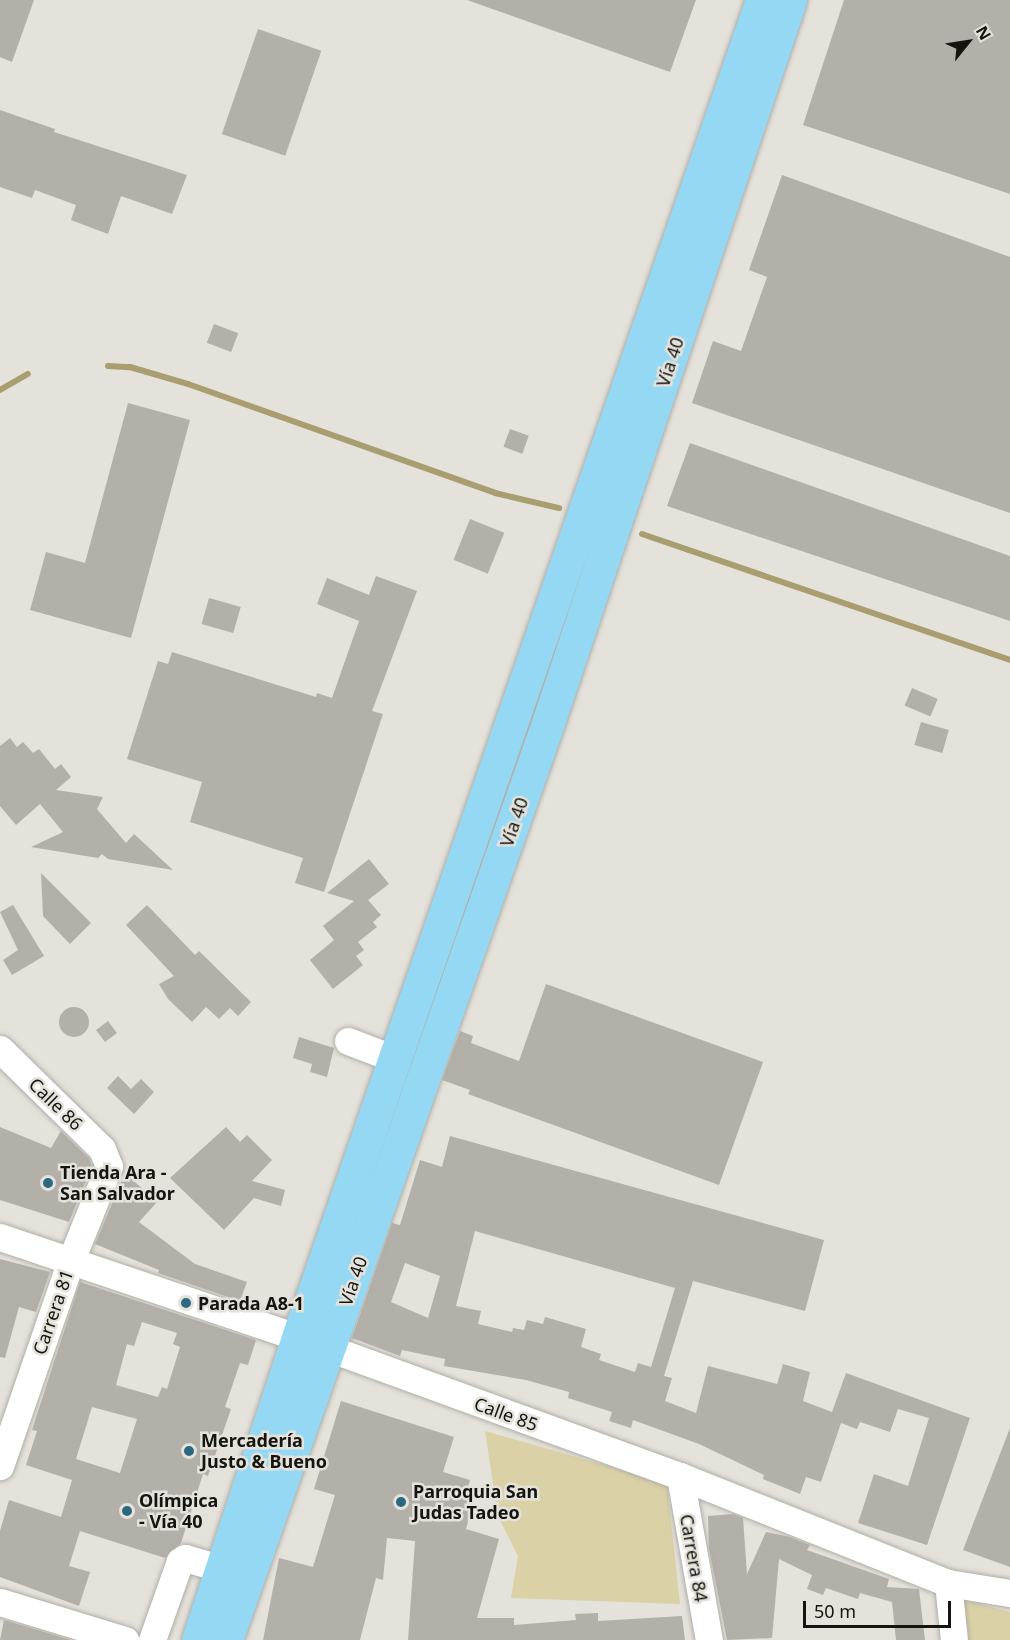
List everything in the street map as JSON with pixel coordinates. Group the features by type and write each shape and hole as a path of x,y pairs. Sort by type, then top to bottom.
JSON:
{"highway":[{"name":"Vía 40","path":"226,1640 548,723 735,117 762,0"},
{"name":"Vía 40","path":"198,1640 298,1337 395,1059 735,117 790,0"}],"street":[{"path":"348,1041 395,1059"},
{"name":"Calle 86","path":"0,1049 109,1160"},
{"name":"Carrera 81","path":"0,1466 109,1160"},
{"name":"Calle 85","path":"0,1237 298,1337 680,1476 948,1583 1010,1593"},
{"name":"Carrera 84","path":"680,1476 709,1640"},
{"path":"152,1640 180,1561 185,1558 221,1568"},
{"path":"948,1583 954,1640"},
{"path":"0,1602 125,1640"}],"shaded area":[{"path":"485,1431 667,1483 680,1604 511,1598 518,1556 498,1516"},
{"path":"956,1598 1010,1612 1010,1640 961,1640"}],"building":[{"path":"0,0 34,0 12,62 0,57"},
{"path":"467,0 696,0 670,72"},
{"path":"844,0 1010,0 1010,194 803,125"},
{"path":"258,29 321,51 285,156 222,134"},
{"path":"0,110 55,129 54,132 187,175 172,214 121,196 108,234 71,220 76,205 35,190 32,198 0,187"},
{"path":"782,175 1010,257 1010,513 692,403 713,341 741,351 767,277 749,270"},
{"path":"214,324 238,333 231,352 207,343"},
{"path":"128,403 190,420 131,638 30,610 46,552 85,563"},
{"path":"510,429 529,436 522,454 504,447"},
{"path":"690,443 1010,556 1010,621 667,506"},
{"path":"470,519 504,533 488,574 454,560"},
{"path":"376,576 417,591 372,711 383,714 324,892 295,883 303,858 190,822 202,782 127,759 158,661 168,664 172,652 316,697 317,693 332,698 359,621 317,604 327,578 369,595"},
{"path":"209,598 241,607 233,633 202,624"},
{"path":"912,688 938,699 930,716 905,705"},
{"path":"921,722 949,730 942,753 914,745"},
{"path":"10,738 17,747 23,742 33,753 39,749 55,769 61,764 71,777 56,790 103,797 97,809 126,843 134,834 173,870 108,859 102,854 98,858 31,847 63,832 40,804 16,825 0,806 0,746"},
{"path":"369,859 389,884 368,900 381,915 373,922 377,927 358,942 364,950 356,956 363,965 333,989 310,960 334,940 323,926 354,901 327,893"},
{"path":"41,873 91,923 70,944 43,916"},
{"path":"13,905 44,956 12,975 3,960 18,950 0,912"},
{"path":"147,905 195,955 199,951 251,1002 238,1016 230,1008 219,1019 206,1007 192,1022 168,999 159,984 174,976 126,925"},
{"path":"546,984 763,1062 719,1185 468,1094 470,1090 442,1080 460,1031 473,1036 471,1043 519,1061"},
{"path":"74,1007 84,1012 89,1022 84,1032 74,1037 64,1032 59,1022 64,1012"},
{"path":"108,1021 117,1033 105,1042 96,1030"},
{"path":"299,1037 334,1048 327,1077 310,1072 312,1064 293,1058"},
{"path":"118,1076 131,1089 141,1079 154,1092 134,1114 107,1088"},
{"name":"Tienda Ara - San Salvador","path":"0,1127 51,1148 61,1131 89,1158 92,1166 69,1222 0,1200"},
{"path":"226,1127 240,1142 247,1135 272,1160 252,1181 285,1190 281,1206 254,1198 224,1230 170,1178"},
{"path":"450,1136 824,1240 805,1311 693,1281 664,1376 672,1378 665,1401 696,1413 708,1366 777,1384 783,1364 810,1372 803,1401 832,1412 846,1373 970,1418 927,1545 858,1523 874,1474 908,1486 929,1418 898,1409 890,1432 860,1422 857,1429 841,1423 821,1482 806,1477 800,1494 763,1479 764,1475 699,1444 633,1420 631,1428 609,1421 612,1412 568,1398 569,1392 526,1380 444,1366 445,1359 402,1350 400,1356 352,1338 392,1223 400,1225 420,1160 442,1167","holes":["475,1231 675,1288 651,1367 638,1363 635,1372 599,1360 601,1354 581,1347 586,1329 545,1317 543,1324 527,1320 524,1330 513,1328 512,1332 478,1324 481,1311 456,1306","405,1263 440,1276 428,1318 391,1302"]},
{"path":"125,1173 157,1202 139,1222 195,1264 247,1282 240,1301 158,1273 159,1270 95,1244"},
{"path":"0,1259 50,1272 36,1312 19,1307 5,1358 0,1357"},
{"path":"80,1282 256,1340 248,1365 240,1363 225,1407 231,1409 208,1476 203,1474 181,1543 165,1558 80,1531 69,1566 90,1572 79,1606 0,1577 0,1531 9,1500 61,1517 72,1480 26,1465 37,1431 32,1430","holes":["142,1322 177,1333 173,1344 180,1347 167,1389 162,1387 158,1397 116,1385 127,1344 134,1346","92,1407 137,1419 120,1473 76,1459"]},
{"path":"341,1401 454,1437 443,1472 470,1480 466,1494 472,1508 466,1529 499,1539 477,1618 514,1618 514,1625 576,1620 575,1614 598,1613 598,1621 682,1616 685,1640 408,1640 415,1541 387,1538 383,1580 376,1578 360,1640 263,1640 279,1558 313,1567 335,1495 314,1489"},
{"path":"1010,1428 1010,1567 963,1550"},
{"path":"733,1514 743,1518 747,1574 766,1532 790,1537 810,1545 807,1550 889,1579 887,1587 919,1589 925,1640 896,1640 892,1602 860,1593 858,1599 826,1588 823,1595 807,1589 812,1575 779,1559 772,1638 727,1640 709,1549 708,1516"},
{"path":"4,1620 71,1640 0,1640"}],"waterway":[{"path":"108,366 130,367 188,384 495,493 559,508"},
{"path":"0,390 28,374"},
{"path":"642,534 1010,660"}],"place":[{"name":"Tienda Ara - San Salvador","path":"48,1183"},
{"name":"Parada A8-1","path":"186,1303"},
{"name":"Mercadería Justo & Bueno","path":"189,1451"},
{"name":"Parroquia San Judas Tadeo","path":"401,1502"},
{"name":"Olímpica - Vía 40","path":"127,1511"}]}
